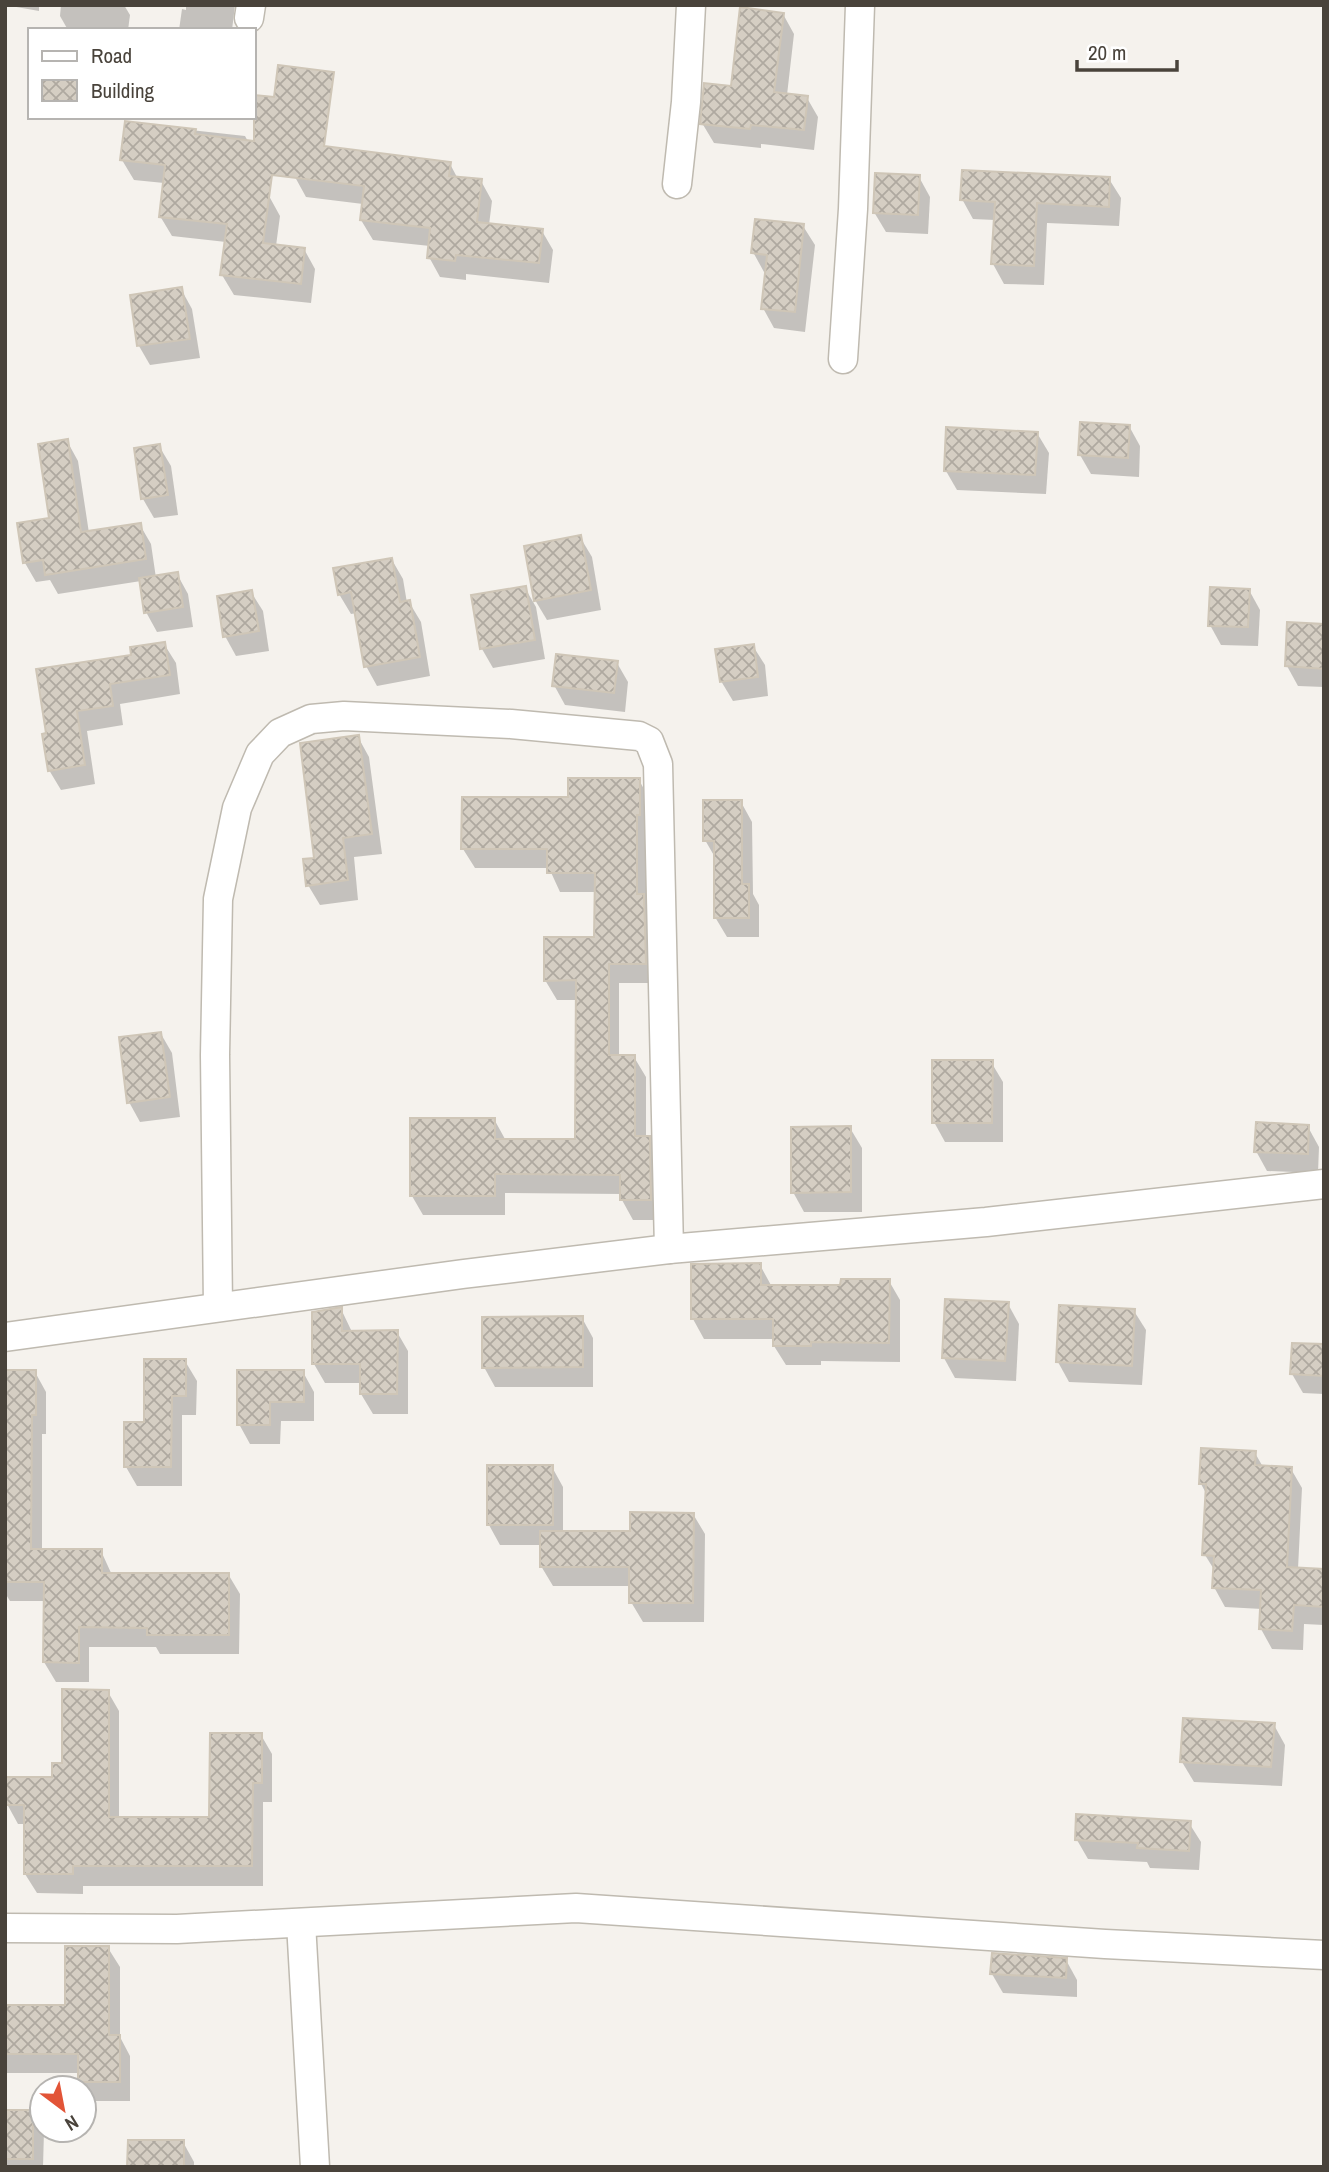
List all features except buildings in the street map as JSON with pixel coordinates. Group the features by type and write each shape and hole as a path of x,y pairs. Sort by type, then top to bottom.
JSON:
{"street":[{"path":"677,184 686,102 691,5"},
{"path":"843,359 853,209 860,5"},
{"path":"218,1307 215,1055 218,899 237,808 260,754 280,733 312,719 344,716 511,724 639,736 649,741 658,764 669,1249"},
{"path":"5,1337 669,1249 985,1222 1324,1184"},
{"path":"5,1928 177,1929 576,1908 1105,1944 1324,1955"},
{"path":"301,1923 316,2167"}]}
